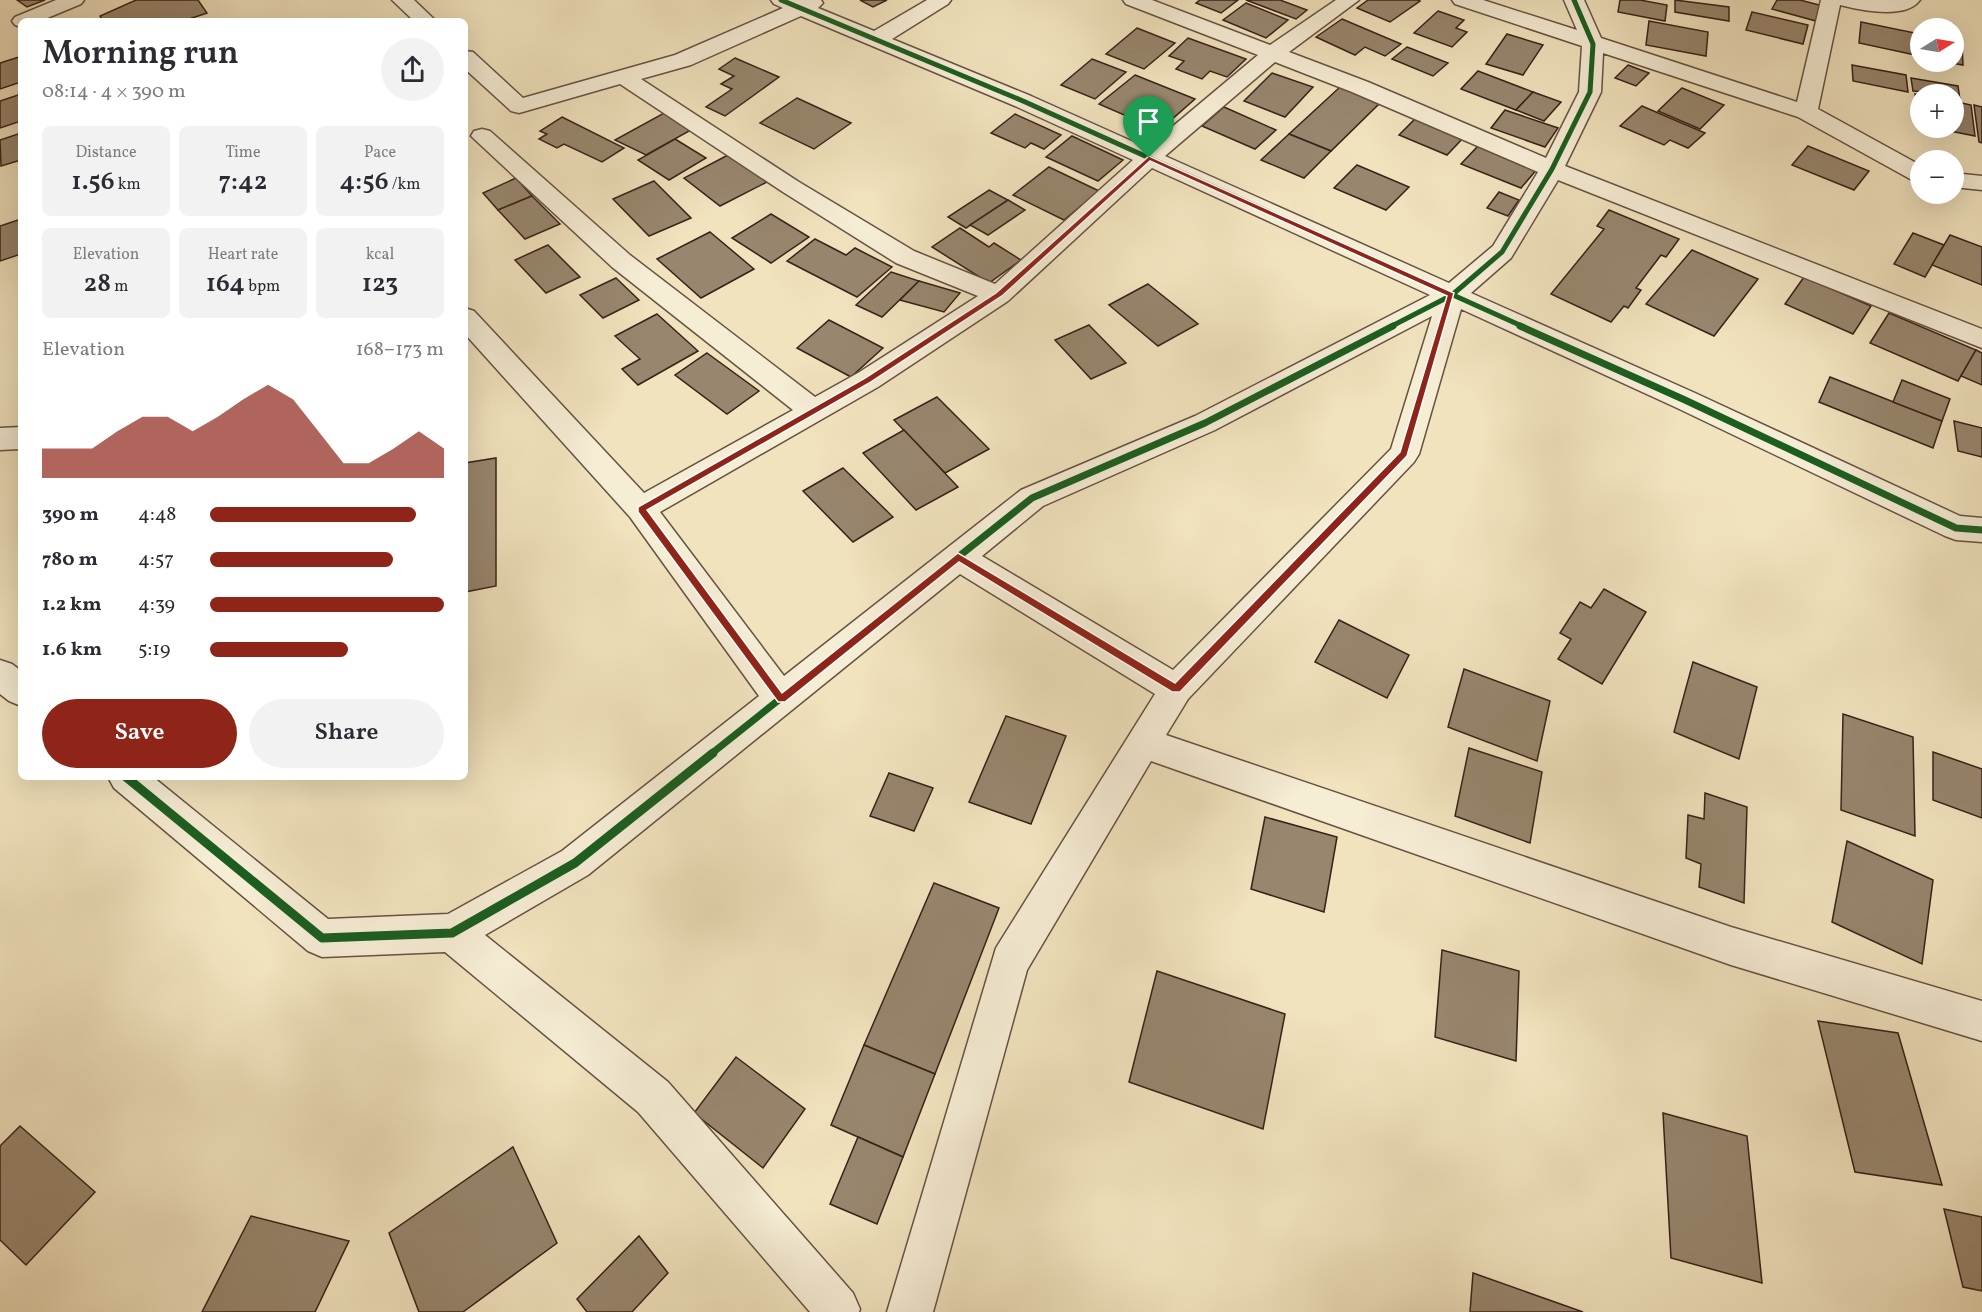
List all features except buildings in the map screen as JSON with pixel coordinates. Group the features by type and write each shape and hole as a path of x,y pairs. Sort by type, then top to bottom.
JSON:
{"street":[{"path":"44,17 74,0"},
{"path":"402,0 423,18"},
{"path":"875,40 941,0"},
{"path":"1133,0 1360,87 1552,169 1982,339"},
{"path":"641,509 868,380 999,295 1149,158 1272,54 1349,0"},
{"path":"1462,0 1806,112 1910,169"},
{"path":"130,780 322,938 452,933 576,863 1032,498 1205,423 1452,295 1502,252 1552,169 1590,92 1593,44 1574,0"},
{"path":"1806,112 1831,0"},
{"path":"1845,0 1858,4 1901,5 1910,0"},
{"path":"493,127 624,77 683,60 800,3 875,40 1023,101 1685,400 1956,528 1982,530"},
{"path":"0,30 18,22"},
{"path":"468,64 493,127 621,261 814,411"},
{"path":"624,77 791,187 905,257 999,295"},
{"path":"1964,181 1982,183"},
{"path":"910,1312 1010,962 1176,689 1404,454 1452,295"},
{"path":"468,319 641,509 781,699"},
{"path":"0,439 18,438"},
{"path":"958,557 1176,689"},
{"path":"0,674 18,689"},
{"path":"1143,743 1731,946 1982,1021"},
{"path":"452,933 653,1097 838,1311"}],"cycle path":[{"path":"781,0 1023,101 1685,400 1956,528 1982,530"},
{"path":"130,780 322,938 452,933 575,863 1032,498 1205,423 1452,295 1502,252 1552,169 1590,92 1593,44 1574,0"}],"route":[{"path":"1149,158 1452,295 1404,454 1176,689 958,557 781,699 641,509 868,380 999,295 1149,158"}]}
